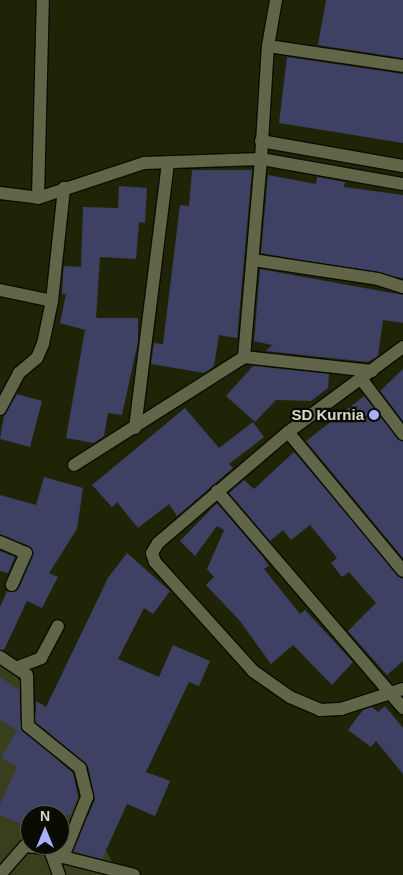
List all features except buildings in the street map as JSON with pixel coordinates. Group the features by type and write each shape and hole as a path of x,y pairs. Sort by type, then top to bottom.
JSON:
{"street":[{"path":"38,198 43,0"},
{"path":"244,357 261,159 268,46 276,0"},
{"path":"268,46 403,66"},
{"path":"261,141 403,166"},
{"path":"0,193 38,198 134,164 261,159 403,184"},
{"path":"135,428 168,163"},
{"path":"1,402 19,373 36,358 52,301 64,188"},
{"path":"253,260 378,279 403,287"},
{"path":"0,290 52,301"},
{"path":"397,690 341,709 320,710 290,697 253,671 155,562 152,553 158,543 288,432 362,380 403,347"},
{"path":"74,466 244,357 372,371"},
{"path":"362,380 403,434"},
{"path":"288,432 403,571"},
{"path":"217,491 397,690 403,708"},
{"path":"0,542 26,553 12,585"},
{"path":"18,667 41,658 58,626"},
{"path":"0,657 18,667 28,679 28,726 86,777 87,797 63,857"},
{"path":"3,871 20,852"},
{"path":"52,855 58,875"},
{"path":"59,855 134,875"}],"green space":[{"path":"0,644 119,875 0,875"}],"place":[{"name":"SD Kurnia","path":"374,415"}]}
